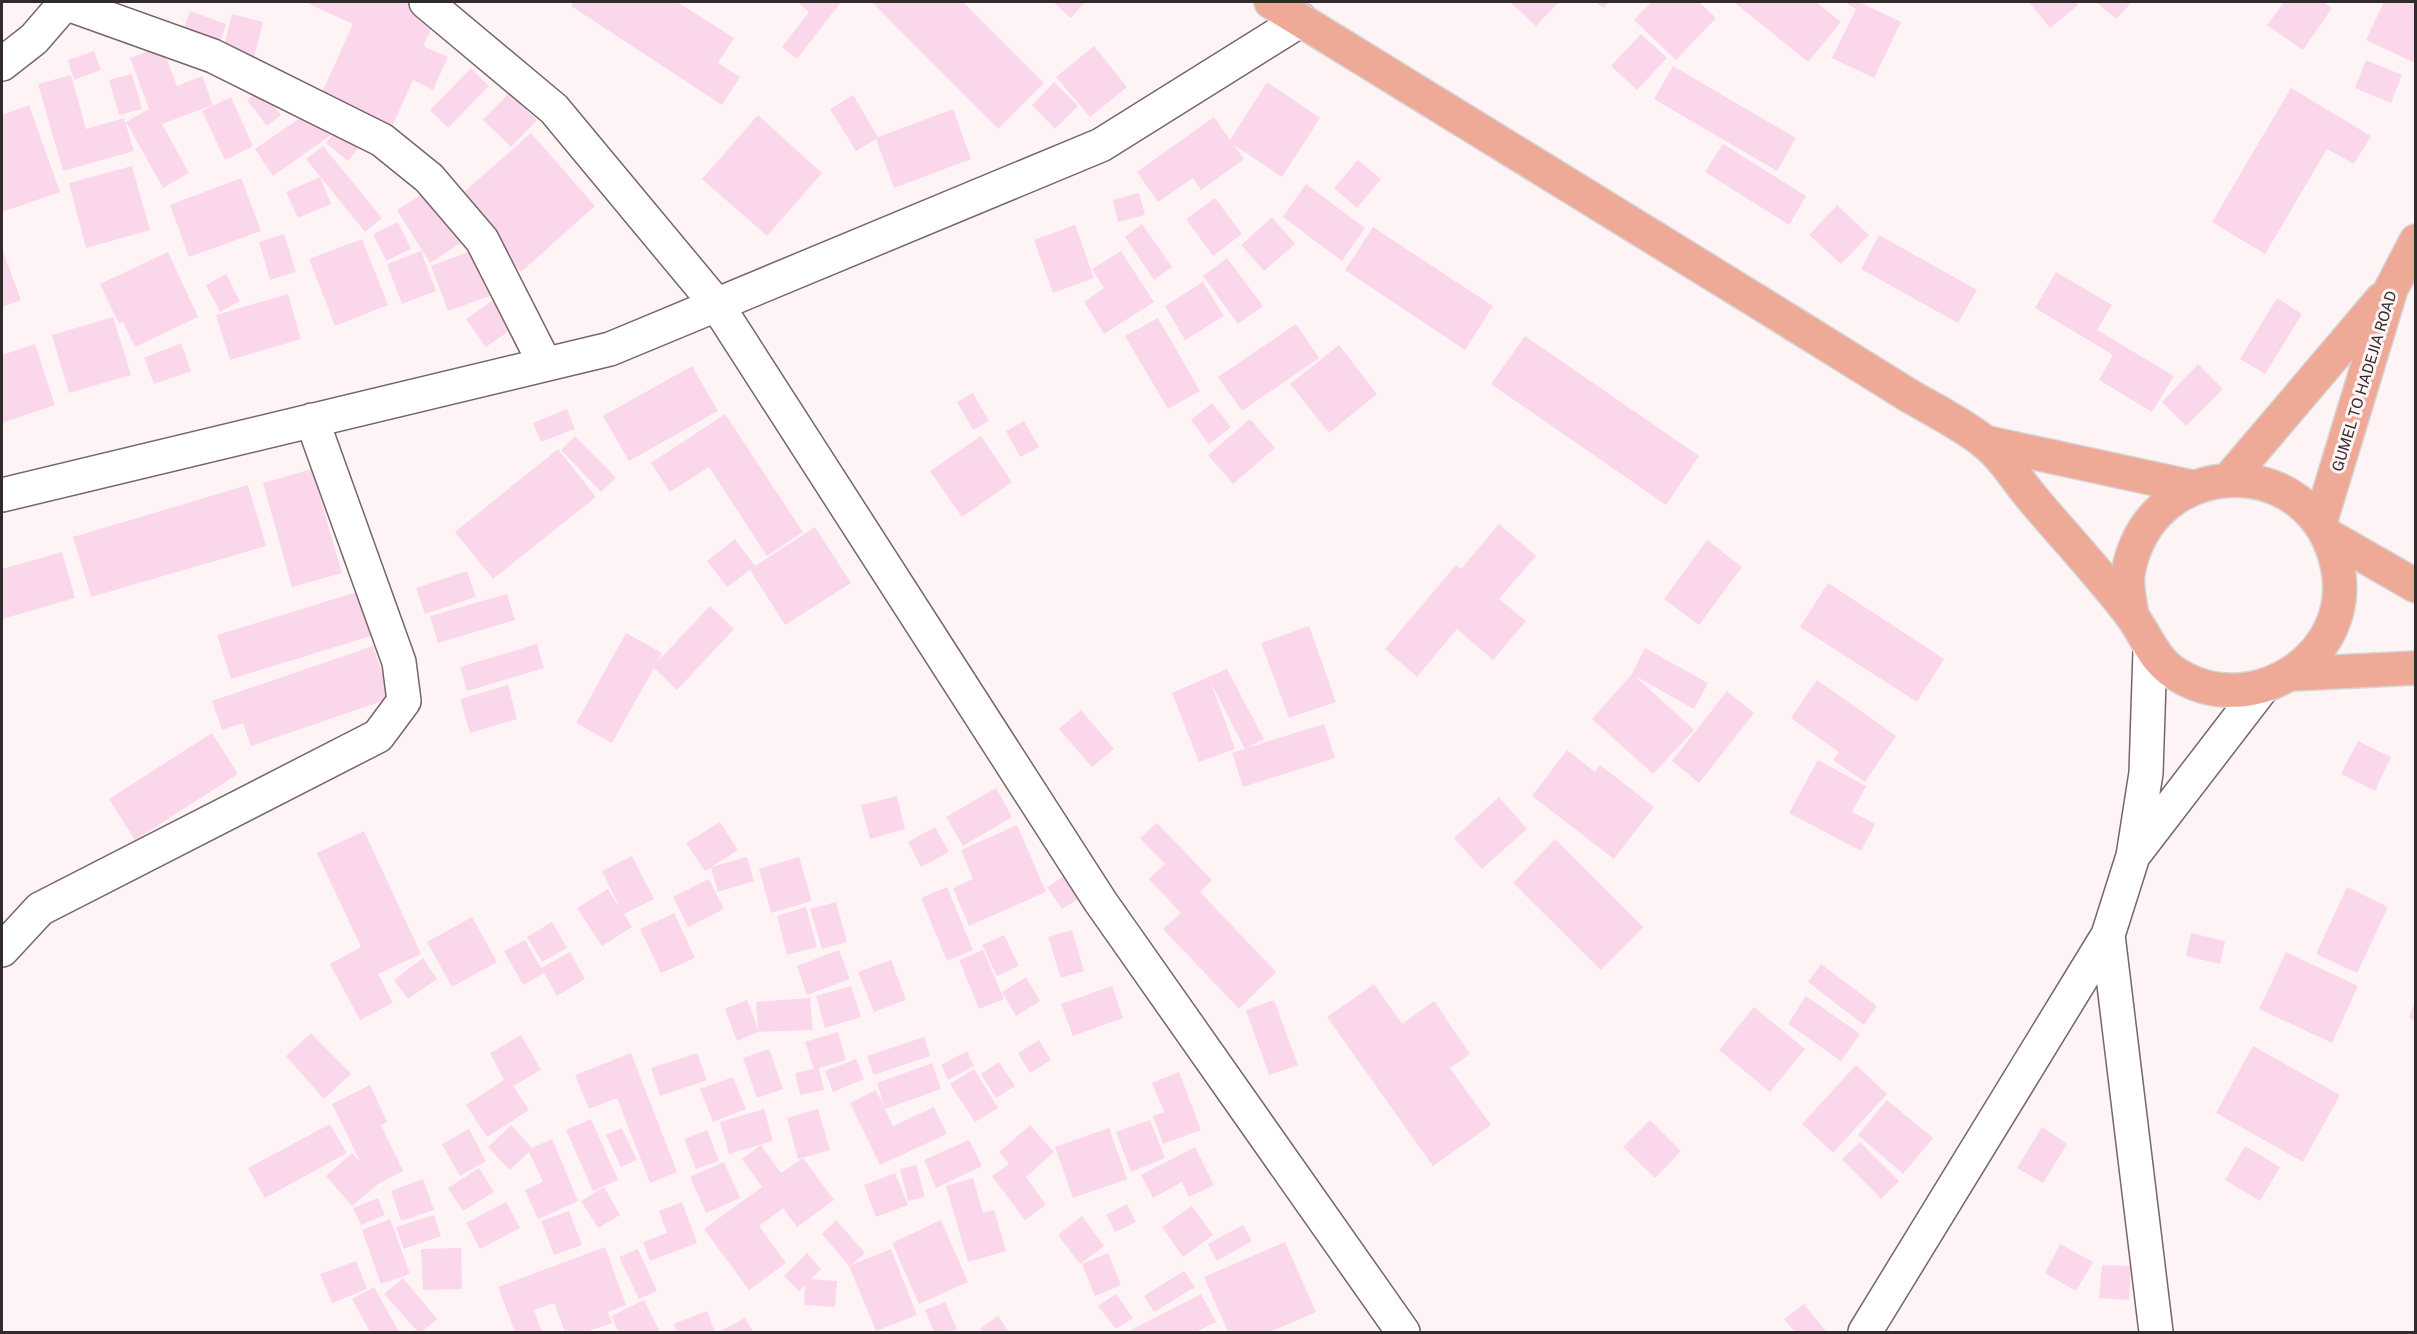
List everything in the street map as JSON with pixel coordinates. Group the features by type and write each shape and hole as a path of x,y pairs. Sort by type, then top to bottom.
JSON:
{"main road":[{"path":"1271,2 1984,442 2132,616 2150,651 2182,678 2221,691 2262,688 2292,674 2320,647 2337,611 2339,572 2323,529"},
{"name":"GUMEL TO HADEJIA ROAD","path":"2323,529 2391,289 2415,241"},
{"path":"2230,478 2391,289"},
{"path":"1984,442 2192,487"},
{"path":"2132,616 2127,577 2138,540 2160,508 2192,487 2230,478 2264,483 2295,499 2323,529 2415,586"},
{"path":"2292,674 2415,668"}],"street":[{"path":"6,51 34,39 65,2 213,56 382,141 429,178 482,240 545,364"},
{"path":"426,2 554,109 717,305 1100,901 1403,1332"},
{"path":"2,495 610,349 1101,145 1301,20"},
{"path":"2,950 40,909 378,736 404,701 399,662 312,420"},
{"path":"1864,1332 2108,934 2133,856 2146,773 2150,651"},
{"path":"2133,856 2262,688"},
{"path":"2108,934 2156,1332"}],"building":[{"path":"305,2 404,2 437,17 423,46 448,57 433,90 413,80 390,131 319,99 353,24"},
{"path":"573,2 677,2 734,38 718,63 740,77 722,105 571,6"},
{"path":"797,2 841,2 797,59 782,47 809,12"},
{"path":"872,2 963,2 1044,83 998,129"},
{"path":"1053,2 1085,2 1071,18"},
{"path":"1510,2 1559,2 1536,26"},
{"path":"1595,2 1608,2 1604,8"},
{"path":"1651,2 1699,2 1716,18 1676,60 1634,20"},
{"path":"1734,2 1816,2 1841,22 1808,62"},
{"path":"1844,2 1859,2 1901,22 1874,78 1832,58 1856,9"},
{"path":"2029,2 2075,2 2078,5 2050,28"},
{"path":"2096,2 2132,2 2116,19"},
{"path":"2284,2 2323,2 2332,8 2303,50 2267,25"},
{"path":"2384,2 2415,2 2415,63 2366,40"},
{"path":"190,11 226,24 217,52 180,39"},
{"path":"232,14 263,22 253,62 222,54"},
{"path":"1641,34 1667,58 1637,90 1611,66"},
{"path":"162,46 177,86 202,76 213,105 162,124 189,173 163,188 126,122 149,109 130,58"},
{"path":"1094,46 1127,87 1090,117 1056,77"},
{"path":"94,51 101,70 74,80 68,60"},
{"path":"2366,60 2402,75 2391,103 2355,88"},
{"path":"1673,66 1796,138 1777,171 1654,99"},
{"path":"471,68 489,86 448,128 430,110"},
{"path":"132,74 142,109 119,115 109,80"},
{"path":"71,75 86,129 124,118 134,151 63,171 38,84"},
{"path":"1054,82 1078,106 1055,129 1032,105"},
{"path":"1267,82 1320,118 1282,177 1234,145 1244,159 1201,190 1193,178 1158,202 1137,172 1214,117 1230,140"},
{"path":"2291,88 2371,136 2354,164 2327,149 2265,254 2212,222"},
{"path":"260,89 281,115 267,126 247,100"},
{"path":"509,93 537,120 511,147 483,120"},
{"path":"853,95 878,137 953,109 971,159 894,188 876,139 856,151 830,109"},
{"path":"231,97 253,146 225,160 202,111"},
{"path":"29,105 60,192 2,212 2,115"},
{"path":"319,105 369,135 348,161 326,143 335,132 273,176 255,149"},
{"path":"758,115 822,173 767,236 702,179"},
{"path":"531,133 595,206 521,272 456,199"},
{"path":"1723,144 1806,196 1789,225 1705,172"},
{"path":"323,146 382,218 365,232 306,159"},
{"path":"1358,160 1381,179 1357,208 1334,188"},
{"path":"132,166 150,230 86,248 69,183"},
{"path":"320,177 331,204 298,218 286,192"},
{"path":"241,178 261,231 189,257 170,205"},
{"path":"1306,184 1365,228 1342,261 1283,217"},
{"path":"437,185 470,237 430,263 397,210"},
{"path":"1139,193 1145,215 1118,222 1113,200"},
{"path":"1215,198 1242,234 1213,256 1186,219"},
{"path":"1837,205 1869,235 1841,264 1809,235"},
{"path":"1272,217 1295,244 1264,271 1241,245"},
{"path":"398,222 411,249 386,261 373,234"},
{"path":"1142,224 1172,267 1154,280 1125,237"},
{"path":"1075,225 1094,278 1053,293 1034,240"},
{"path":"1373,227 1493,306 1465,350 1345,270"},
{"path":"284,234 296,272 270,280 259,242"},
{"path":"1879,235 1977,290 1958,323 1861,269"},
{"path":"362,239 388,305 335,326 309,259"},
{"path":"484,246 501,292 448,311 431,266"},
{"path":"2,249 21,300 2,307"},
{"path":"421,251 436,291 402,304 387,264"},
{"path":"1121,251 1154,302 1104,334 1084,302 1104,288 1092,269"},
{"path":"168,252 198,317 135,347 123,322 119,324 100,284"},
{"path":"1227,258 1263,306 1238,324 1203,276"},
{"path":"2056,272 2112,305 2097,330 2174,376 2152,412 2099,380 2113,355 2035,308"},
{"path":"226,274 240,301 220,312 206,285"},
{"path":"1203,282 1224,316 1185,340 1165,306"},
{"path":"503,293 523,321 486,347 466,319"},
{"path":"288,294 301,339 230,360 216,315"},
{"path":"2277,298 2302,314 2265,374 2240,359"},
{"path":"113,317 131,375 69,393 52,335"},
{"path":"1158,318 1200,391 1168,409 1125,336"},
{"path":"1296,324 1319,358 1242,411 1218,377"},
{"path":"1525,336 1699,456 1666,505 1491,384"},
{"path":"181,343 191,371 154,384 144,358"},
{"path":"35,344 55,405 2,423 2,355"},
{"path":"1339,345 1377,394 1329,433 1290,384"},
{"path":"2198,364 2223,389 2186,426 2162,402"},
{"path":"692,366 718,411 629,461 603,416"},
{"path":"973,393 989,421 973,430 957,402"},
{"path":"1212,403 1231,427 1209,444 1191,420"},
{"path":"567,409 575,429 541,442 533,423"},
{"path":"725,414 803,532 767,556 709,467 670,492 651,463"},
{"path":"1250,419 1275,448 1233,484 1208,455"},
{"path":"1024,421 1039,447 1020,457 1006,431"},
{"path":"575,436 616,478 601,492 561,450"},
{"path":"981,436 1012,482 962,517 930,471"},
{"path":"558,449 596,497 493,579 455,532"},
{"path":"312,469 342,573 292,587 263,483"},
{"path":"248,485 266,546 91,597 73,537"},
{"path":"1499,524 1536,556 1499,599 1526,621 1493,660 1457,629 1417,677 1385,649 1456,565 1461,569"},
{"path":"815,527 851,583 785,625 750,570 727,587 707,561 735,539 755,566"},
{"path":"1707,540 1742,567 1699,625 1664,599"},
{"path":"62,552 75,598 2,619 2,569"},
{"path":"467,571 476,597 425,614 416,588"},
{"path":"1828,583 1944,659 1917,702 1800,627"},
{"path":"357,592 371,636 231,679 217,635"},
{"path":"507,594 515,620 438,643 430,616"},
{"path":"710,606 734,629 677,690 654,668 612,743 576,723 626,633 662,653 658,661"},
{"path":"1309,626 1336,702 1289,718 1261,643"},
{"path":"537,644 544,668 467,691 460,667"},
{"path":"373,646 391,698 251,746 243,723 222,730 212,701"},
{"path":"1645,648 1708,683 1694,709 1635,676 1694,730 1653,774 1592,719 1632,674"},
{"path":"1227,669 1264,739 1247,748 1324,724 1335,758 1243,787 1232,753 1245,749 1211,683 1235,749 1199,762 1172,693"},
{"path":"1817,680 1896,736 1865,782 1833,760 1839,752 1791,718"},
{"path":"508,685 517,719 470,733 460,699"},
{"path":"1727,691 1754,713 1699,783 1672,761"},
{"path":"1081,710 1114,749 1092,767 1059,729"},
{"path":"212,733 238,774 135,840 109,799"},
{"path":"2358,741 2391,757 2375,791 2341,774"},
{"path":"1567,750 1595,772 1600,765 1654,807 1614,859 1532,796"},
{"path":"1818,760 1866,786 1852,812 1875,824 1861,851 1789,813"},
{"path":"996,788 1012,817 963,846 946,817"},
{"path":"897,796 905,829 870,839 861,805"},
{"path":"1499,797 1527,829 1482,869 1454,838"},
{"path":"720,822 738,850 711,867 747,857 754,881 718,892 711,868 705,871 686,843"},
{"path":"1157,823 1212,880 1200,892 1276,972 1239,1009 1163,929 1181,913 1149,879 1165,864 1140,838"},
{"path":"1017,825 1046,892 969,926 953,888 973,879 961,850"},
{"path":"935,827 949,852 921,867 908,842"},
{"path":"364,831 421,954 378,974 393,1003 360,1020 330,964 361,947 317,853"},
{"path":"1555,839 1643,927 1601,970 1513,883"},
{"path":"632,856 654,899 624,914 632,927 602,946 577,908 608,889 621,910 602,871"},
{"path":"799,857 812,901 771,913 759,869"},
{"path":"1071,872 1086,894 1062,909 1047,887"},
{"path":"709,879 724,909 688,927 673,897"},
{"path":"947,887 973,950 947,961 921,898"},
{"path":"2347,887 2388,907 2357,973 2316,954"},
{"path":"836,902 847,942 822,949 810,909"},
{"path":"806,907 817,947 787,955 777,916"},
{"path":"674,913 695,958 661,973 640,929"},
{"path":"472,917 497,962 452,987 427,942"},
{"path":"552,922 567,948 542,962 527,937"},
{"path":"1072,930 1084,971 1061,978 1048,937"},
{"path":"2191,933 2225,941 2220,964 2186,956"},
{"path":"1004,935 1019,966 997,976 982,945"},
{"path":"525,940 541,968 570,952 585,979 557,996 544,973 523,985 504,951"},
{"path":"839,950 850,979 807,995 797,966"},
{"path":"983,950 1004,999 979,1009 959,960"},
{"path":"2286,952 2358,986 2332,1043 2259,1009"},
{"path":"423,958 437,979 408,999 394,980"},
{"path":"891,960 906,1000 874,1012 858,972"},
{"path":"1821,964 1877,1006 1864,1025 1808,982"},
{"path":"1026,977 1040,1001 1016,1016 1002,992"},
{"path":"1374,984 1402,1024 1434,1001 1470,1054 1450,1068 1491,1125 1433,1166 1327,1017"},
{"path":"851,986 861,1017 825,1028 816,996"},
{"path":"1112,986 1123,1018 1073,1036 1061,1004"},
{"path":"1806,996 1860,1034 1841,1061 1788,1024"},
{"path":"810,998 813,1030 758,1032 737,1041 725,1009 747,1000 758,1029 756,1002"},
{"path":"1274,1000 1298,1065 1269,1075 1246,1010"},
{"path":"2415,1001 2415,1021 2409,1018"},
{"path":"1754,1007 1805,1049 1770,1092 1719,1050"},
{"path":"838,1032 846,1060 819,1068 824,1090 800,1095 795,1073 814,1069 805,1042"},
{"path":"311,1033 351,1074 324,1099 286,1056"},
{"path":"521,1035 541,1070 513,1086 529,1110 487,1137 466,1105 504,1080 490,1053"},
{"path":"924,1037 930,1056 874,1075 867,1056"},
{"path":"1039,1040 1051,1060 1030,1073 1018,1053"},
{"path":"2253,1046 2340,1095 2303,1162 2216,1113"},
{"path":"769,1049 783,1089 757,1098 743,1058"},
{"path":"967,1051 974,1066 948,1080 941,1065"},
{"path":"631,1053 677,1172 650,1183 617,1098 589,1109 575,1075"},
{"path":"697,1053 707,1080 660,1096 651,1068"},
{"path":"856,1059 864,1079 833,1092 825,1071"},
{"path":"999,1062 1015,1086 996,1098 981,1074"},
{"path":"932,1063 941,1089 885,1109 877,1083"},
{"path":"1856,1065 1887,1094 1833,1153 1802,1124"},
{"path":"974,1069 998,1108 975,1122 950,1084"},
{"path":"1179,1072 1201,1130 1163,1144 1153,1116 1164,1112 1152,1083"},
{"path":"733,1077 746,1109 713,1122 700,1089"},
{"path":"370,1085 387,1122 381,1125 403,1171 378,1184 352,1206 326,1176 352,1153 361,1163 332,1104"},
{"path":"876,1090 893,1126 934,1107 947,1134 880,1165 850,1103"},
{"path":"1887,1100 1933,1138 1903,1174 1858,1135"},
{"path":"764,1109 773,1141 729,1154 720,1122"},
{"path":"818,1109 830,1150 798,1159 787,1118"},
{"path":"591,1119 618,1180 593,1191 566,1130"},
{"path":"1150,1120 1165,1158 1131,1172 1116,1132"},
{"path":"1650,1120 1681,1151 1655,1178 1623,1147"},
{"path":"330,1124 347,1153 265,1198 248,1168"},
{"path":"511,1125 532,1148 552,1139 578,1201 538,1219 525,1190 543,1182 529,1152 510,1170 488,1147"},
{"path":"1030,1125 1054,1152 1026,1177 1046,1205 1025,1220 992,1176 1009,1164 999,1152"},
{"path":"2042,1127 2067,1144 2043,1183 2017,1168"},
{"path":"622,1128 637,1160 621,1167 606,1135"},
{"path":"1109,1128 1127,1179 1073,1198 1055,1147"},
{"path":"469,1129 486,1161 460,1176 442,1144"},
{"path":"707,1130 719,1161 696,1169 684,1139"},
{"path":"969,1140 982,1166 936,1188 924,1160"},
{"path":"1860,1142 1899,1181 1881,1199 1842,1159"},
{"path":"761,1145 781,1173 803,1158 834,1200 797,1227 783,1208 759,1226 786,1263 749,1290 704,1229 762,1187 742,1159"},
{"path":"2245,1146 2280,1167 2260,1201 2225,1180"},
{"path":"1195,1147 1214,1185 1189,1197 1182,1182 1153,1198 1141,1175"},
{"path":"724,1162 740,1198 706,1213 690,1177"},
{"path":"916,1165 925,1197 908,1201 900,1169"},
{"path":"479,1168 494,1192 463,1211 448,1188"},
{"path":"895,1173 908,1205 876,1217 864,1185"},
{"path":"973,1178 983,1213 994,1210 1006,1251 968,1262 946,1186"},
{"path":"423,1179 434,1210 401,1221 391,1191"},
{"path":"604,1187 620,1215 598,1228 581,1201"},
{"path":"378,1198 385,1215 361,1225 353,1208"},
{"path":"506,1202 520,1228 480,1249 466,1223"},
{"path":"682,1202 697,1243 650,1261 643,1242 667,1233 659,1211"},
{"path":"1127,1204 1136,1222 1115,1232 1106,1215"},
{"path":"1192,1206 1213,1235 1183,1257 1162,1227"},
{"path":"569,1211 582,1245 554,1255 541,1221"},
{"path":"434,1215 441,1236 404,1249 396,1227"},
{"path":"1082,1216 1104,1246 1080,1264 1058,1235"},
{"path":"390,1219 410,1274 381,1284 362,1230"},
{"path":"836,1220 865,1253 851,1265 891,1249 917,1315 876,1331 849,1266 822,1234"},
{"path":"941,1220 968,1282 919,1304 892,1243"},
{"path":"1243,1225 1252,1241 1217,1261 1208,1244"},
{"path":"1285,1242 1316,1312 1270,1332 1228,1332 1204,1277"},
{"path":"2060,1244 2093,1262 2076,1291 2045,1273"},
{"path":"605,1247 626,1305 608,1312 612,1323 586,1332 565,1332 554,1303 534,1310 542,1332 515,1332 498,1287"},
{"path":"461,1248 462,1289 423,1290 421,1249"},
{"path":"638,1249 657,1291 639,1299 619,1257"},
{"path":"807,1253 821,1269 811,1279 837,1281 835,1307 804,1305 805,1285 799,1291 784,1276"},
{"path":"1108,1253 1121,1285 1095,1296 1082,1264"},
{"path":"356,1261 367,1289 332,1303 320,1274"},
{"path":"2102,1265 2131,1266 2129,1300 2099,1298"},
{"path":"1184,1271 1195,1287 1154,1312 1144,1296"},
{"path":"403,1278 437,1319 422,1332 418,1332 384,1294"},
{"path":"374,1287 399,1332 370,1332 352,1299"},
{"path":"1116,1294 1133,1318 1116,1329 1098,1306"},
{"path":"1201,1294 1216,1322 1196,1332 1127,1332"},
{"path":"644,1300 660,1332 619,1332 611,1316"},
{"path":"945,1302 957,1330 934,1332 925,1310"},
{"path":"1804,1304 1826,1331 1795,1332 1784,1319"},
{"path":"707,1311 715,1332 677,1332 673,1324"},
{"path":"998,1316 1009,1332 982,1332 980,1329"},
{"path":"745,1318 753,1332 718,1332"}]}
